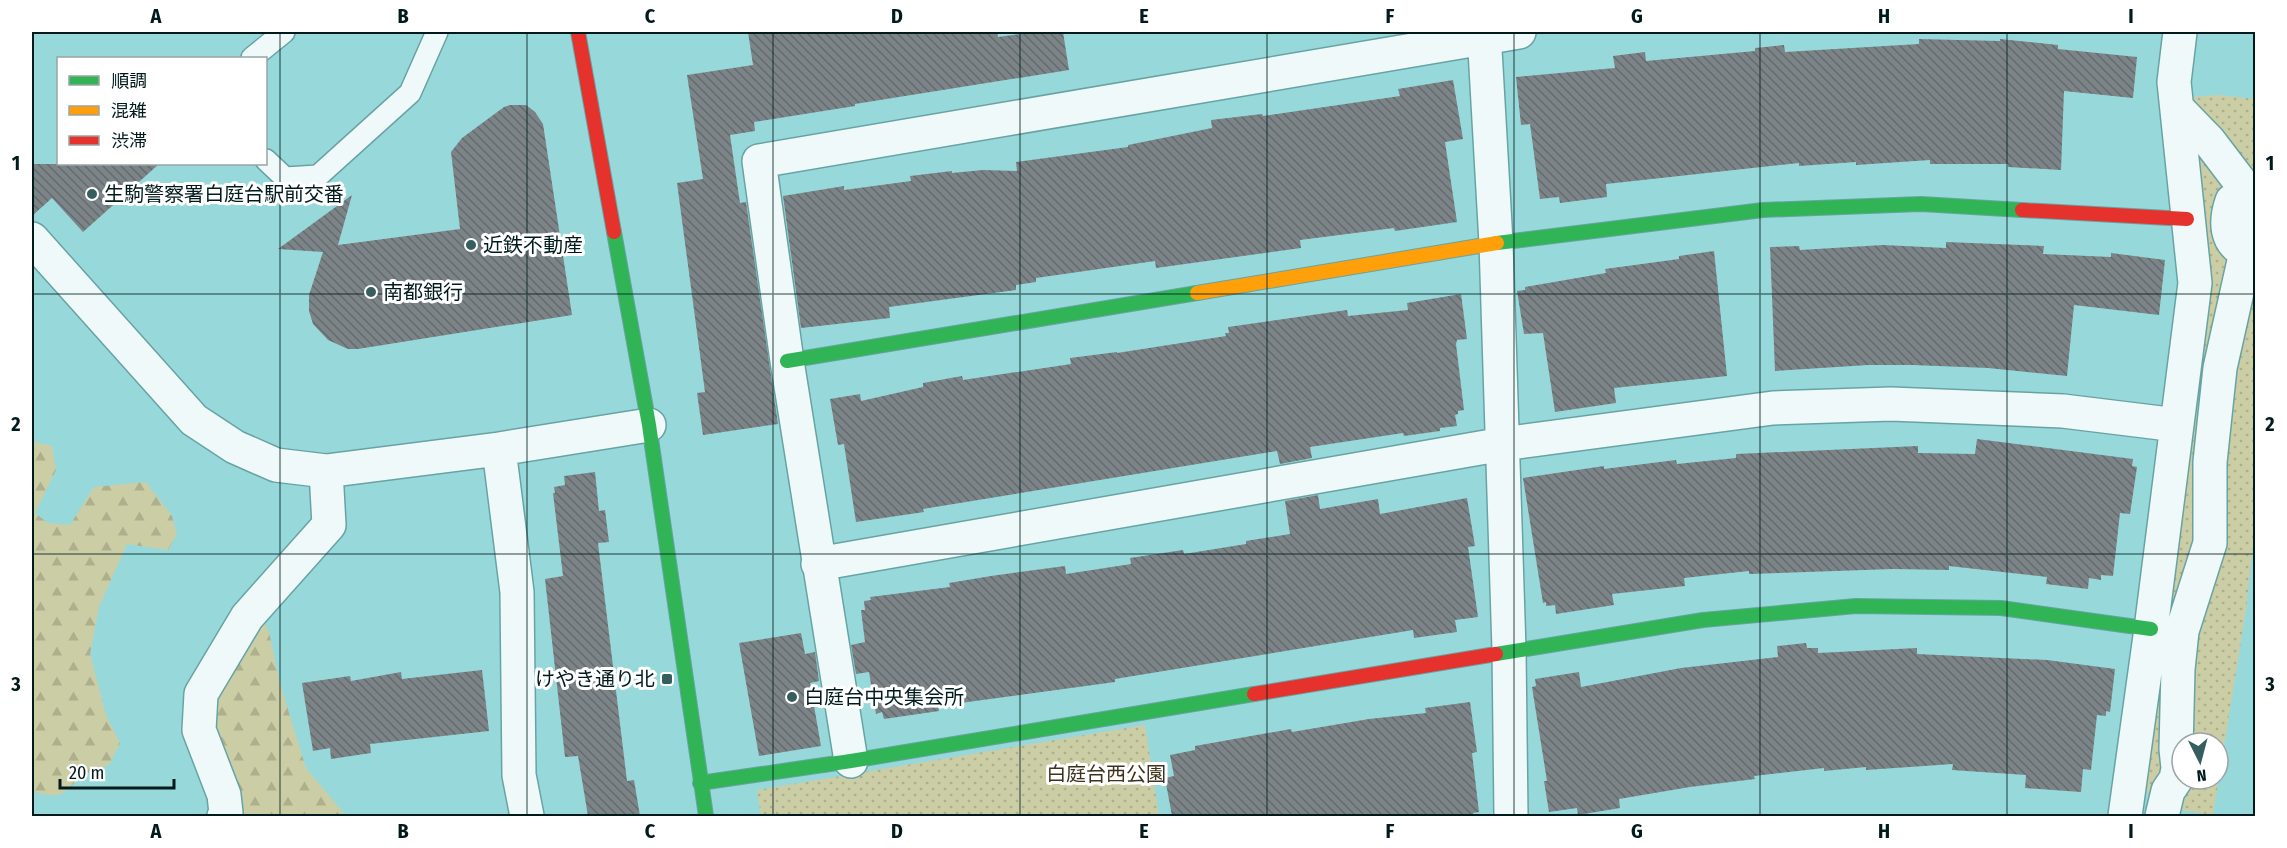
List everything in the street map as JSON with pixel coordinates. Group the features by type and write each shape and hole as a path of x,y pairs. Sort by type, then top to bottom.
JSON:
{"street":[{"path":"578,32 649,425 706,816"},
{"path":"851,761 786,361 759,161 1484,34 1519,32"},
{"path":"2125,816 2195,283 2174,82 2180,32"},
{"path":"1484,34 1496,243 1503,444 1511,816"},
{"path":"2162,816 2168,791 2176,779 2178,768 2176,749 2178,669 2182,630 2210,543 2210,462 2220,368 2246,252 2251,242 2253,213 2243,197 2241,183 2209,141 2177,108"},
{"path":"786,361 1496,243 1763,210 1921,204 2187,219"},
{"path":"32,238 194,420 235,447 276,465 326,471 649,425"},
{"path":"818,564 1503,444 1773,408 1891,404 2063,411 2177,426"},
{"path":"500,448 517,592 519,775 527,816"},
{"path":"224,816 226,813 224,795 199,730 201,694 247,618 329,525 326,471"},
{"path":"700,783 851,761 1509,650 1704,620 1856,606 2001,608 2151,629"}],"lane":[{"path":"253,57 284,32"},
{"path":"267,161 285,178 318,176 411,93 438,32"}],"green space":[{"path":"2219,95 2255,99 2255,525 2246,610 2227,731 2170,731 2170,791 2217,791 2213,815 2174,809 2152,794 2142,791 2195,126 2193,97"},
{"path":"32,441 52,446 56,470 35,513 48,523 70,525 94,487 146,482 172,516 177,534 168,550 127,544 99,607 90,654 106,715 120,743 109,765 86,774 57,795 32,791"},
{"path":"262,618 269,632 280,684 306,768 346,816 233,816 238,802 233,767 214,730 215,700"},
{"name":"白庭台西公園","path":"1145,725 1159,816 761,816 757,790"}],"building":[{"path":"748,32 997,32 998,37 1033,32 1063,32 1069,70 754,122 755,131 730,135 740,203 746,202 778,424 703,435 697,393 705,392 677,183 703,179 687,75 753,65"},
{"path":"1919,39 2000,41 2000,39 2058,45 2058,49 2137,57 2133,98 2064,91 2061,170 2008,167 2008,164 1930,164 1930,160 1856,165 1856,162 1799,166 1799,163 1606,184 1607,197 1560,203 1559,197 1540,199 1530,124 1521,125 1516,77 1615,68 1613,56 1645,52 1646,61 1755,51 1755,48 1784,45 1785,52 1919,44"},
{"path":"1453,80 1463,139 1445,142 1457,222 1395,231 1394,228 1300,240 1301,248 1156,268 1155,261 1036,278 1036,282 1016,285 1016,290 889,307 890,318 801,328 783,196 844,186 844,190 911,181 910,176 952,171 952,173 983,170 1017,171 1016,162 1128,147 1128,145 1212,128 1211,120 1262,114 1263,116 1400,96 1398,89"},
{"path":"510,105 526,105 535,112 543,124 572,315 358,349 348,349 328,340 313,324 309,311 309,295 323,252 278,249 352,195 338,245 460,229 451,152 462,138"},
{"path":"32,164 158,165 83,232 52,198 32,216"},
{"path":"1946,242 2044,246 2043,254 2111,257 2111,253 2165,260 2159,315 2074,305 2067,376 1988,368 1913,365 1868,365 1775,371 1770,247 1799,246 1800,250 1883,245 1946,248"},
{"path":"1714,251 1727,376 1614,388 1616,403 1555,412 1543,333 1524,334 1517,291 1525,290 1525,287 1606,273 1605,269 1679,259 1679,256"},
{"path":"1461,294 1467,339 1457,340 1456,344 1464,410 1458,411 1455,415 1457,426 1440,428 1440,431 1404,436 1403,433 1310,447 1312,458 1280,464 1277,451 856,522 844,444 838,445 830,399 860,394 861,401 923,387 923,383 962,376 963,380 1071,364 1070,358 1226,336 1225,333 1229,333 1228,327 1347,310 1348,316 1408,310 1407,303"},
{"path":"1977,439 2133,459 2132,466 2137,467 2130,514 2120,513 2113,576 2101,575 2101,580 2089,578 2088,589 2046,584 2047,577 1949,566 1949,570 1893,569 1749,574 1749,571 1684,578 1685,586 1612,594 1614,605 1556,614 1555,605 1546,606 1546,602 1543,603 1523,478 1604,466 1604,469 1676,460 1677,464 1736,458 1736,454 1918,446 1918,453 1975,454"},
{"path":"595,472 599,511 605,510 609,542 598,543 627,781 634,780 640,816 588,816 578,756 565,757 545,579 563,576 553,493 555,493 554,487 565,485 564,476"},
{"path":"1318,495 1320,509 1378,499 1380,514 1467,498 1475,546 1468,547 1478,617 1455,620 1457,632 1414,638 1413,630 1115,679 1115,682 938,706 939,711 884,719 882,712 876,714 869,672 856,674 851,645 865,642 861,610 865,610 864,601 871,600 870,597 950,587 949,583 1065,566 1066,574 1131,564 1130,558 1183,550 1184,554 1290,534 1285,501"},
{"name":"白庭台中央集会所","path":"801,633 805,654 815,652 819,681 810,683 821,746 759,756 739,643"},
{"path":"1806,643 1807,648 1818,648 1818,653 1917,648 1917,654 2047,660 2115,669 2110,712 2106,711 2106,716 2097,715 2091,770 2083,769 2081,792 2025,788 2026,775 1952,770 1953,764 1866,770 1866,767 1824,771 1824,768 1754,776 1755,779 1619,799 1620,808 1578,815 1577,808 1549,812 1544,781 1547,781 1532,687 1536,686 1535,679 1579,672 1581,687 1681,668 1778,657 1777,646"},
{"path":"482,670 489,731 370,744 371,753 331,759 330,748 313,751 302,683 350,676 351,681 401,672 402,679"},
{"path":"1470,702 1477,752 1472,753 1479,812 1473,813 1474,816 1172,816 1165,778 1174,776 1170,755 1195,750 1195,746 1291,729 1292,732 1369,719 1426,713 1425,708"}],"traffic: fast":[{"path":"1497,243 1763,210 1921,204 2022,210"},
{"path":"614,232 649,425 706,816"},
{"path":"787,361 1197,293"},
{"path":"1496,654 1703,620 1856,606 2001,608 2151,629"},
{"path":"700,783 851,761 1254,694"}],"traffic: slow":[{"path":"1197,293 1497,243"}],"traffic: jam":[{"path":"578,32 614,232"},
{"path":"2022,210 2187,219"},
{"path":"1254,694 1496,654"}],"place":[{"name":"生駒警察署白庭台駅前交番","path":"92,194"},
{"name":"近鉄不動産","path":"471,245"},
{"name":"南都銀行","path":"371,292"},
{"name":"けやき通り北","path":"667,679"},
{"name":"白庭台中央集会所","path":"792,697"}]}
